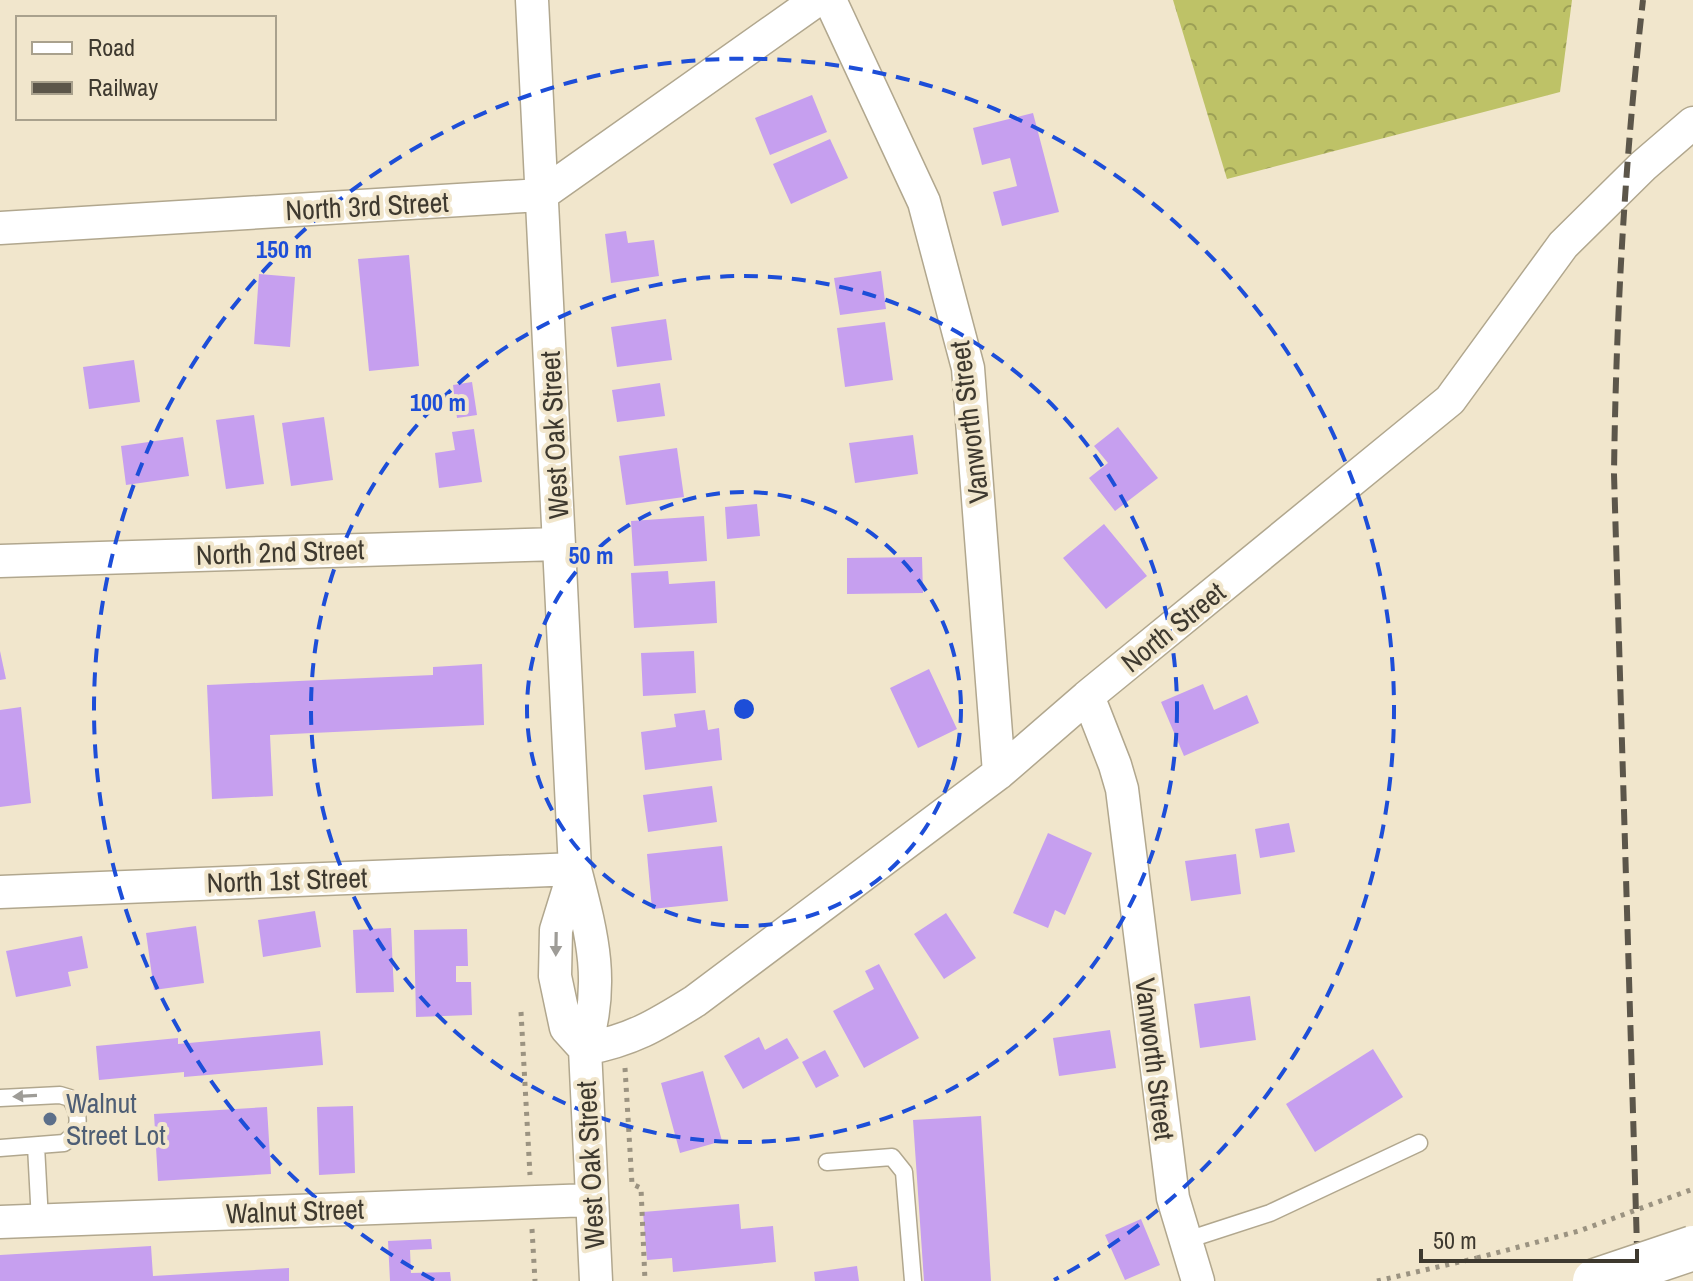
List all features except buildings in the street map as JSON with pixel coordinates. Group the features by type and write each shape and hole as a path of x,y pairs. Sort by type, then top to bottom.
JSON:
{"main road":[{"path":"1595,1281 1693,1248"}],"street":[{"name":"West Oak Street","path":"532,0 575,869 593,936 597,981 592,1025 585,1049 596,1281"},
{"path":"541,195 817,0"},
{"name":"Vanworth Street","path":"830,0 924,202 968,368 999,773"},
{"name":"North Street","path":"585,1049 615,1043 645,1032 695,1001 999,773 1088,696 1450,400 1563,245 1643,166 1693,123"},
{"name":"North 3rd Street","path":"0,228 541,195"},
{"name":"North 2nd Street","path":"0,561 559,544"},
{"name":"Vanworth Street","path":"1088,696 1122,789 1173,1198 1198,1281"},
{"name":"North 1st Street","path":"0,892 575,869"},
{"name":"Walnut Street","path":"0,1222 591,1200"}],"lane":[{"path":"0,1098 60,1095 70,1098 78,1116 75,1132 64,1143 0,1148"},
{"path":"1187,1240 1270,1213 1419,1143"},
{"path":"36,1146 40,1221"},
{"path":"827,1162 892,1157 904,1172 913,1281"}],"path":[{"path":"521,1012 535,1281"},
{"path":"625,1061 632,1184 641,1188 645,1281"},
{"path":"1377,1281 1579,1231 1693,1189"}],"green space":[{"path":"1173,0 1572,0 1560,92 1227,179"}],"railway":[{"path":"1638,1281 1614,474 1622,237 1643,0"}],"place":[{"name":"Walnut Street Lot","path":"50,1119"}]}
